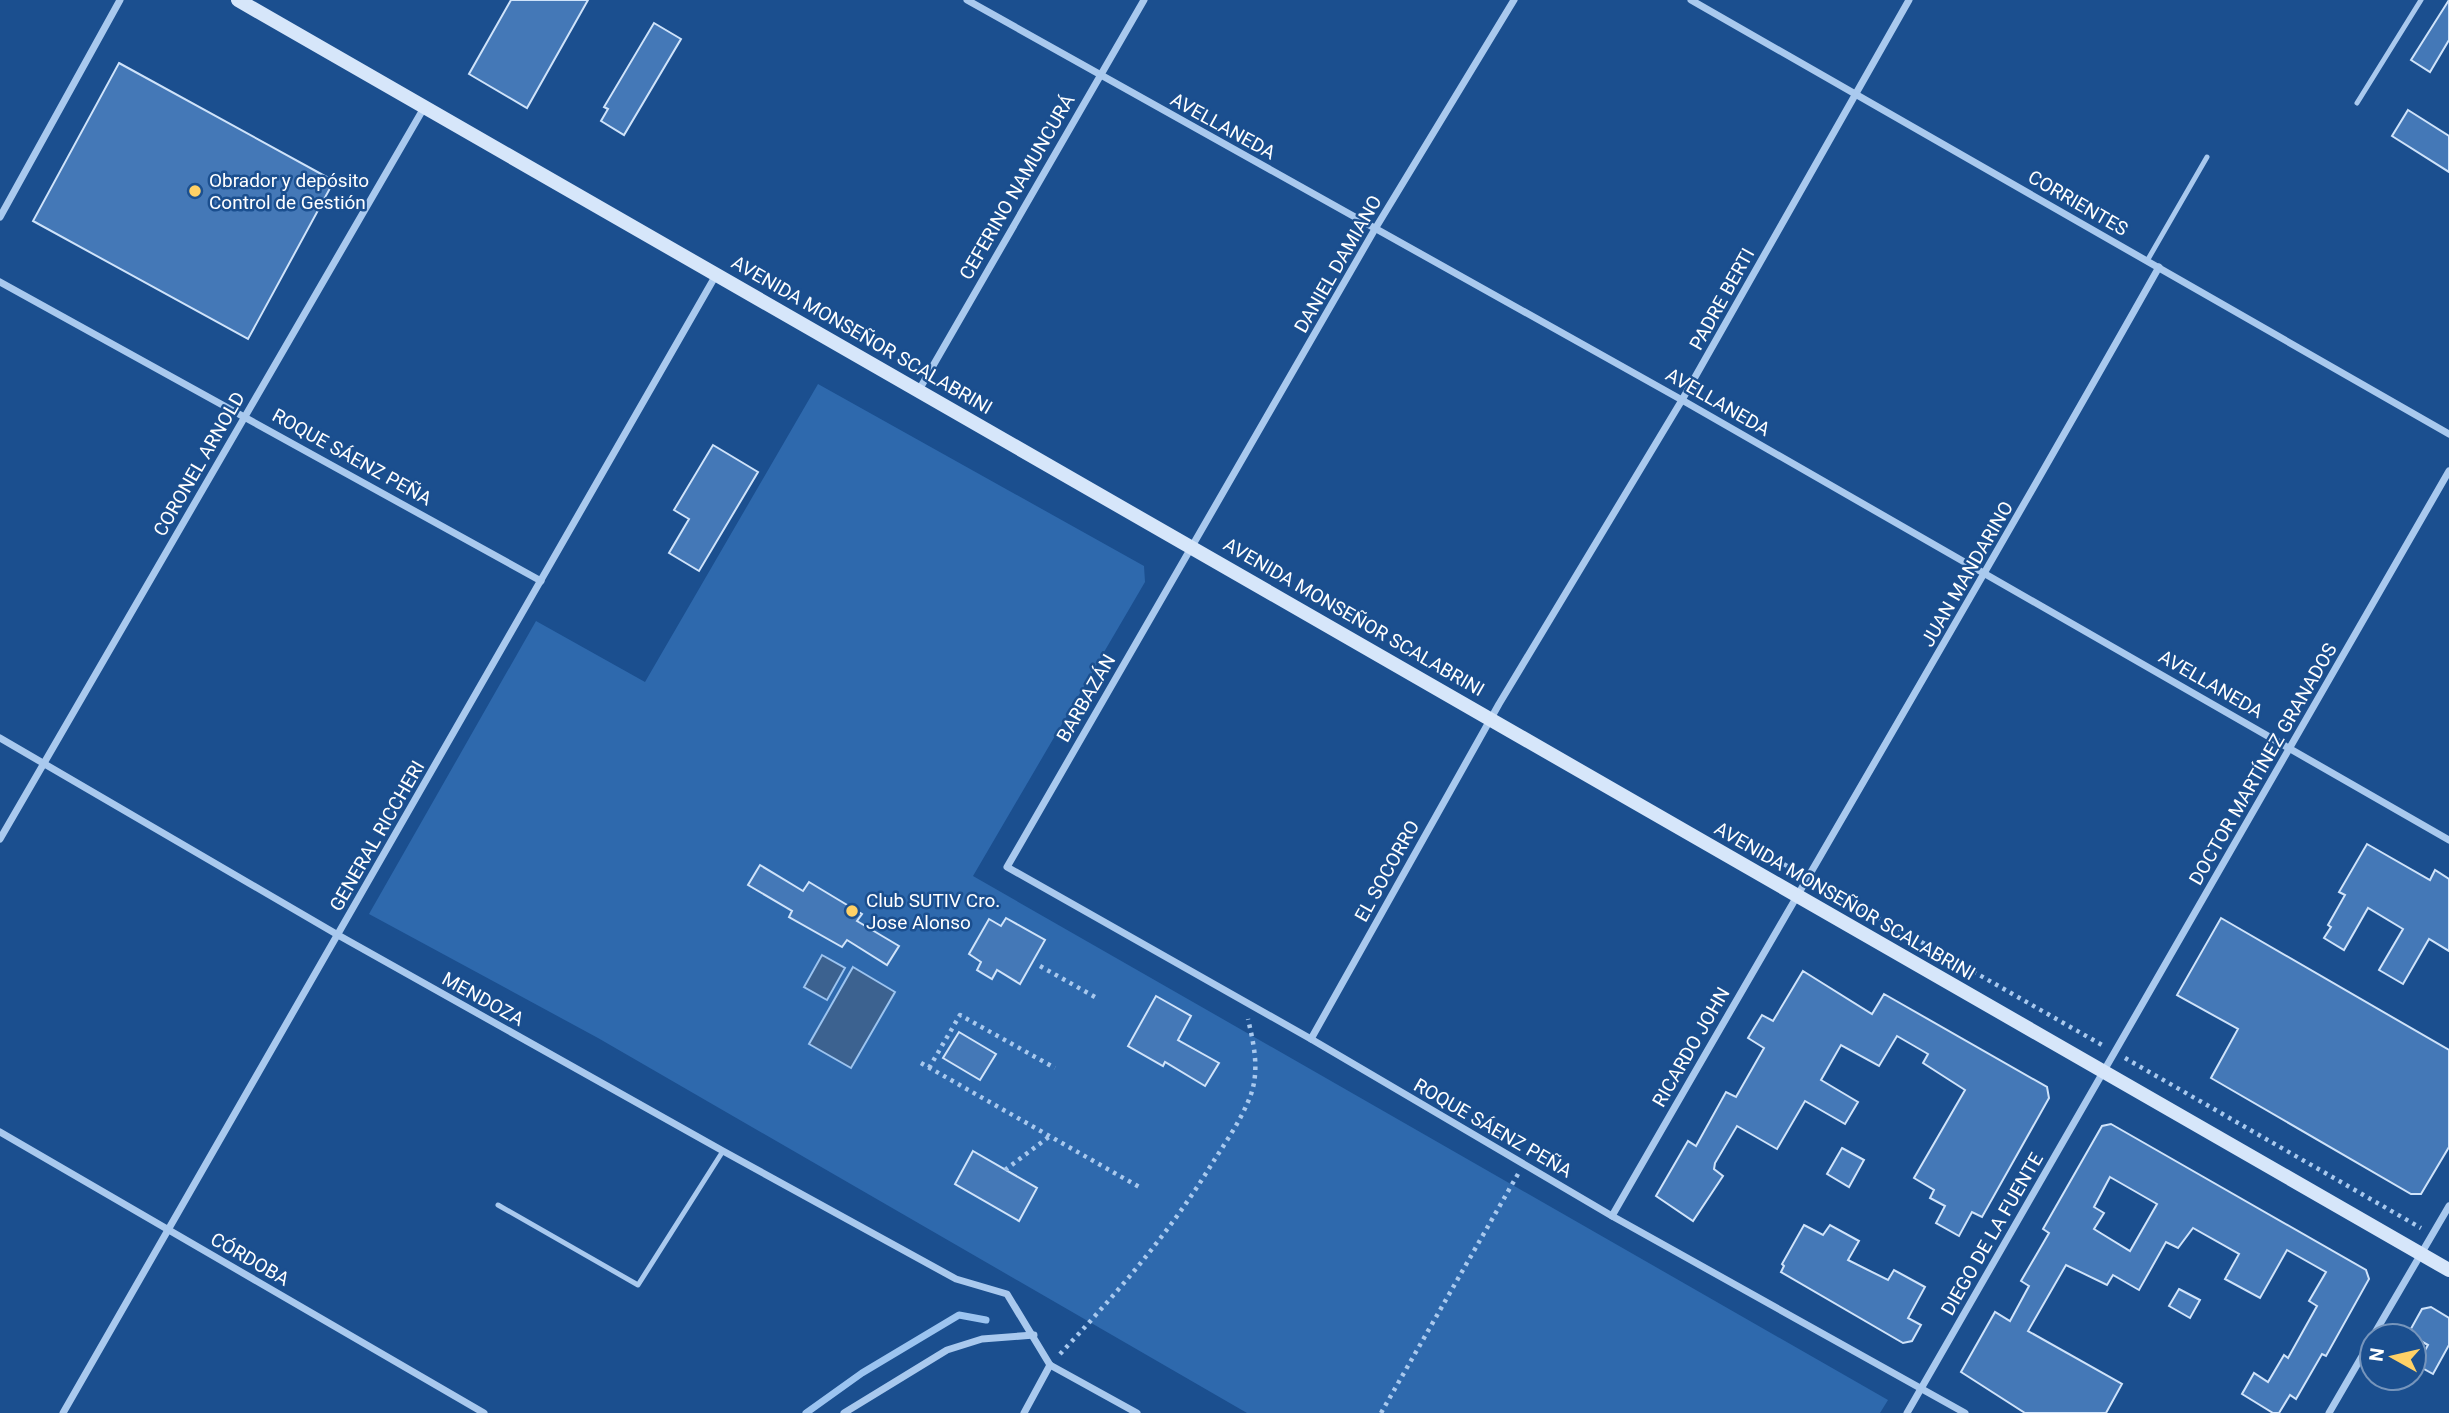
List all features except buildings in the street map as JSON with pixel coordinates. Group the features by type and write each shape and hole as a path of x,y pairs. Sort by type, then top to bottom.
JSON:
{"main road":[{"name":"AVENIDA MONSEÑOR SCALABRINI","path":"238,0 1193,545 2449,1270"}],"street":[{"path":"0,217 120,0"},
{"name":"AVELLANEDA","path":"968,0 1682,400 2449,840"},
{"name":"CEFERINO NAMUNCURÁ","path":"919,390 1144,0"},
{"name":"DANIEL DAMIANO","path":"1193,545 1375,229 1514,0"},
{"name":"CORRIENTES","path":"1692,0 2449,434"},
{"name":"PADRE BERTI","path":"1491,718 1682,400 1909,0"},
{"name":"CORONEL ARNOLD","path":"0,839 425,105"},
{"name":"JUAN MANDARINO","path":"1797,894 1986,573 2159,267"},
{"name":"GENERAL RICCHERI","path":"63,1413 716,274"},
{"name":"ROQUE SÁENZ PEÑA","path":"0,282 245,415 541,581"},
{"name":"DOCTOR MARTÍNEZ GRANADOS","path":"2104,1072 2449,471"},
{"name":"BARBAZÁN","path":"1007,867 1193,545"},
{"name":"EL SOCORRO","path":"1311,1039 1491,718"},
{"name":"MENDOZA","path":"0,738 338,935 723,1151 956,1279 1007,1294 1050,1365"},
{"name":"ROQUE SÁENZ PEÑA","path":"1007,867 1311,1039 1612,1216 1965,1413"},
{"name":"RICARDO JOHN","path":"1612,1216 1797,894"},
{"name":"DIEGO DE LA FUENTE","path":"1907,1413 2104,1072"},
{"name":"CÓRDOBA","path":"0,1132 484,1413"},
{"path":"2382,1322 2449,1206"},
{"path":"844,1413 947,1350 982,1339 1034,1335"},
{"path":"2329,1413 2358,1363"},
{"path":"1024,1413 1050,1365 1137,1413"}],"lane":[{"path":"2357,103 2420,0"},
{"path":"2147,261 2207,157"},
{"path":"498,1205 638,1285 723,1151"}],"path":[{"path":"1040,966 1095,997"},
{"path":"1050,1365 1135,1272 1201,1182 1231,1134 1251,1096 1257,1062 1245,1002"},
{"path":"929,1068 960,1015 1055,1068"},
{"path":"921,1063 1141,1188"},
{"path":"1005,1170 1050,1136"},
{"path":"1381,1413 1523,1164"}],"shaded area":[{"path":"818,384 1144,566 1145,582 973,876 1888,1400 1880,1413 1247,1413 598,1038 369,914 536,621 645,682"},
{"path":"822,955 845,968 827,1000 804,987"},
{"path":"853,967 895,992 851,1068 809,1044"}],"waterway":[{"path":"806,1413 862,1373 959,1315 986,1320"}],"place":[{"name":"Obrador y depósito Control de Gestión","path":"195,191"},
{"name":"Club SUTIV Cro. Jose Alonso","path":"852,911"}]}
